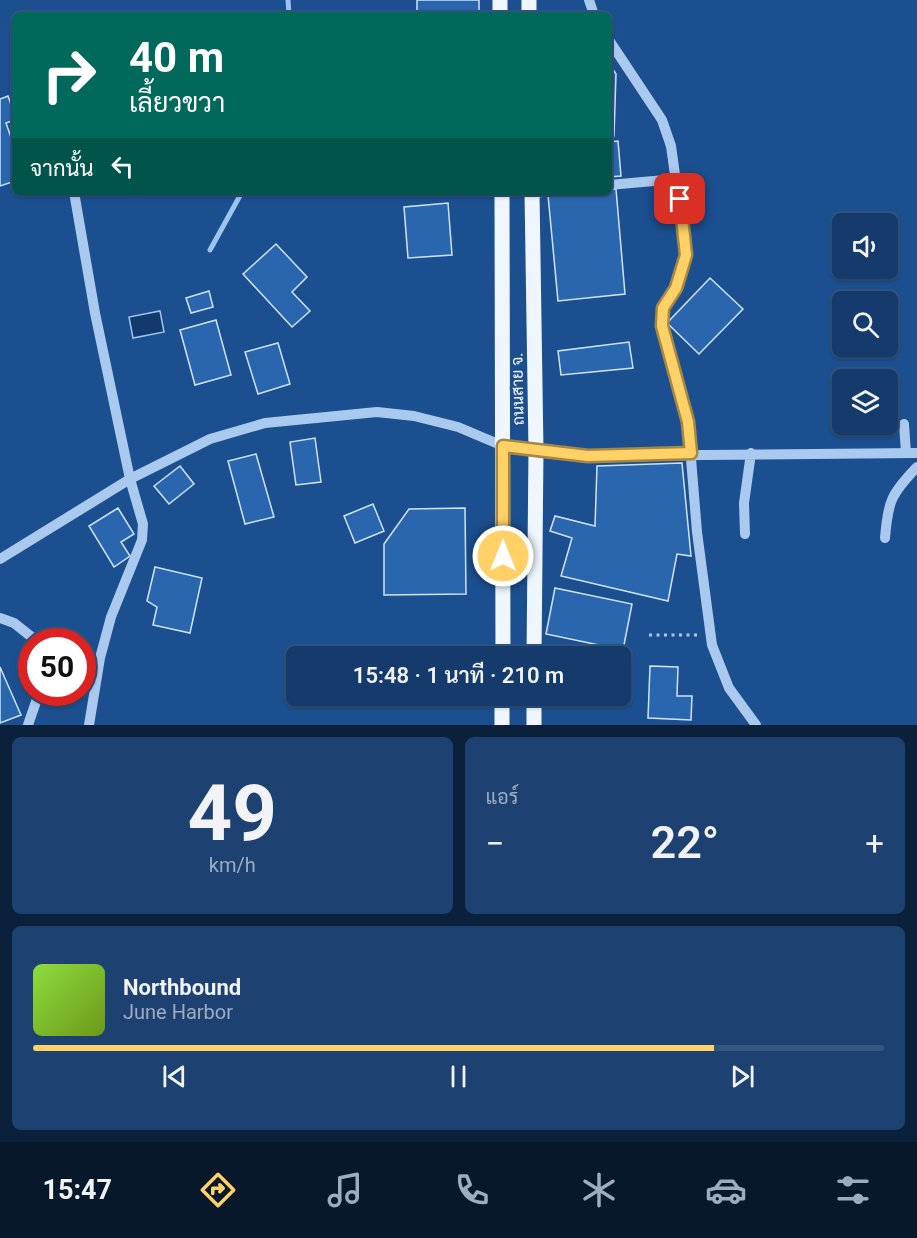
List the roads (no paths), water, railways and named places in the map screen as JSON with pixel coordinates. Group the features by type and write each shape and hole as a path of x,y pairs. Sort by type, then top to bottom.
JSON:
{"main road":[{"name":"ถนนสาย จ.","path":"502,195 503,646"},
{"name":"ถนนสาย จ.","path":"534,646 536,195"},
{"path":"502,706 502,725"},
{"path":"534,706 534,725"}],"street":[{"path":"612,45 662,120 671,146 686,255 676,288 663,308 662,326 688,422 698,544 711,636 719,666 729,688 756,725"},
{"path":"612,185 676,179"},
{"path":"75,195 95,313 130,479 143,524 142,540 111,616 100,658 89,725"},
{"path":"0,559 130,479 210,440 264,423 377,412 414,416 458,427 503,446 588,456 691,453 911,453 904,424"},
{"path":"745,534 744,503 751,453"},
{"path":"885,538 887,506 900,485 917,466"},
{"path":"0,618 20,628"},
{"path":"28,725 35,706"}],"water":[{"path":"160,311 164,332 133,338 129,317"}],"waterway":[{"path":"288,0 289,12"},
{"path":"210,250 240,195"}]}
